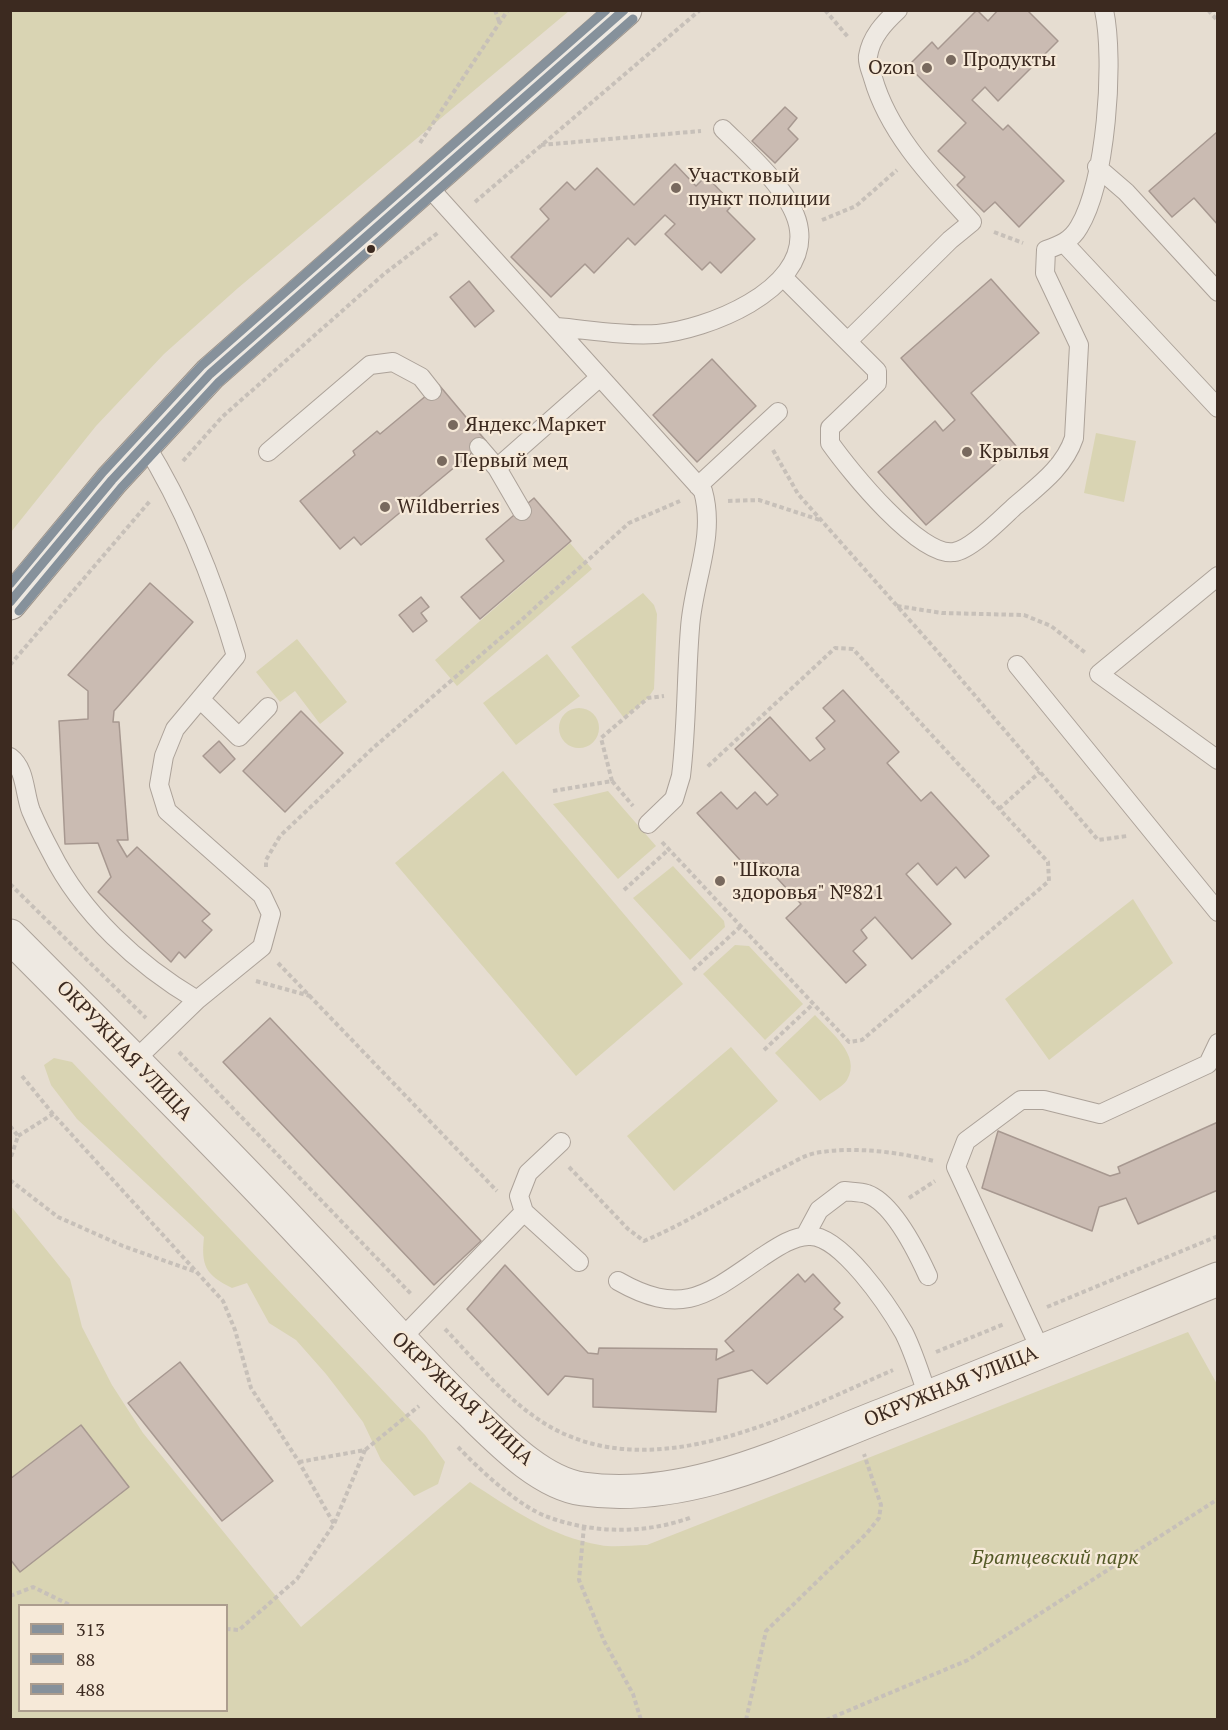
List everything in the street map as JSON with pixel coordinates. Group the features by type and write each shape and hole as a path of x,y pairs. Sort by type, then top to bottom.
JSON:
{"street":[{"path":"10,603 145,444 210,374 625,10"},
{"name":"ОКРУЖНАЯ УЛИЦА","path":"10,936 307,1238 399,1341 508,1447 540,1472 579,1489 647,1493 689,1485 743,1468 928,1397 1218,1279"}],"lane":[{"path":"849,340 950,240 972,222 915,155 892,123 876,87 867,58 873,37 898,10"},
{"path":"784,278 849,340 877,371 877,382 830,428 830,443 886,509 916,537 937,551 954,553 972,542 1058,468 1070,451 1074,438 1079,345 1045,273 1046,250 1064,243 1080,227 1097,167 1109,83 1110,36 1104,10"},
{"path":"557,327 658,334 700,324 730,313 763,295 784,278 797,255 799,229 789,204 768,176 723,129"},
{"path":"1097,167 1126,192 1218,292"},
{"path":"426,184 557,327 702,491 709,526 690,625 681,776 674,799 648,824"},
{"path":"1064,243 1218,408"},
{"path":"268,452 370,365 393,362 421,377 432,391"},
{"path":"497,468 600,377"},
{"path":"702,491 778,412"},
{"path":"134,1061 197,1000 262,947 271,914 261,895 252,886 167,811 159,785 164,756 175,729 236,656 218,595 168,481 145,444"},
{"path":"479,447 497,468 522,511"},
{"path":"1218,576 1099,674 1218,760"},
{"path":"1017,665 1218,912"},
{"path":"200,699 240,737 268,707"},
{"path":"10,757 19,764 31,809 51,854 74,891 108,931 151,969 197,1000"},
{"path":"1041,1351 956,1167 966,1141 1021,1100 1044,1100 1100,1114 1208,1064 1218,1043"},
{"path":"557,1146 528,1173 519,1196 524,1212 579,1262"},
{"path":"806,1236 819,1210 844,1191 869,1194 889,1212 912,1243 928,1276"},
{"path":"399,1341 524,1212"},
{"path":"618,1281 651,1296 675,1301 728,1283 781,1244 806,1236 818,1236 830,1242 880,1296 904,1334 928,1397"}],"path":[{"path":"495,10 501,24"},
{"path":"420,143 501,24 508,10"},
{"path":"10,665 222,417 384,274 456,218 700,10"},
{"path":"1209,10 1218,21"},
{"path":"540,145 723,129"},
{"path":"799,229 856,206 915,155"},
{"path":"972,222 1002,237 1046,250"},
{"path":"761,428 798,494 1098,840"},
{"path":"252,886 266,868 267,860 280,836 373,748 518,623 629,523 702,491 716,502 759,500 821,521"},
{"path":"896,605 942,613 1024,615 1051,626 1106,668"},
{"path":"624,890 668,850 849,1042 862,1040 1049,881 1048,862 852,649 835,648 674,799"},
{"path":"648,824 612,781 601,738 648,698 687,698"},
{"path":"999,809 1040,772"},
{"path":"553,791 612,781"},
{"path":"693,970 740,927"},
{"path":"262,947 499,1194 524,1212"},
{"path":"232,972 265,985 311,996"},
{"path":"764,1050 812,1005"},
{"path":"22,1076 52,1114 223,1301 235,1330 251,1388 299,1462 334,1524"},
{"path":"10,1160 18,1136 52,1114"},
{"path":"10,1126 18,1136"},
{"path":"557,1146 628,1229 644,1240 693,1218 746,1186 814,1153 844,1151 908,1155 956,1167"},
{"path":"889,1212 956,1167"},
{"path":"10,1180 58,1218 123,1246 197,1272"},
{"path":"411,1397 426,1414"},
{"path":"228,1629 239,1630 297,1579 334,1524 365,1450 419,1406"},
{"path":"456,1445 477,1468 546,1517 584,1526 615,1530 646,1529 702,1514"},
{"path":"854,1456 874,1448"},
{"path":"299,1462 365,1450"},
{"path":"746,1719 766,1631 867,1533 879,1518 881,1505 863,1452"},
{"path":"826,1719 968,1660 1218,1499"},
{"path":"584,1526 579,1580 604,1641 633,1694 641,1719"},
{"path":"10,1596 33,1587 70,1604"}],"green space":[{"path":"10,11 569,11 238,288 164,354 96,426 11,532"},
{"path":"1096,433 1136,441 1124,502 1084,493"},
{"path":"570,543 592,569 457,686 435,660"},
{"path":"643,593 654,605 657,614 654,689 648,698 624,718 571,647"},
{"path":"297,639 347,702 320,724 295,691 280,702 256,672"},
{"path":"547,654 580,696 516,745 483,703"},
{"path":"579,708 593,714 599,728 593,742 579,748 565,742 559,728 565,714"},
{"path":"503,771 683,984 576,1076 395,863"},
{"path":"608,791 656,846 618,879 553,804"},
{"path":"673,866 724,921 725,927 690,960 633,898"},
{"path":"1133,899 1173,963 1049,1060 1005,999"},
{"path":"735,945 749,946 803,1004 765,1040 703,974"},
{"path":"815,1015 842,1044 850,1062 851,1071 845,1083 820,1101 775,1053"},
{"path":"731,1047 778,1101 674,1191 627,1136"},
{"path":"54,1058 72,1062 425,1435 445,1462 438,1484 414,1496 381,1460 363,1422 326,1374 296,1340 269,1323 247,1283 232,1288 210,1274 204,1262 204,1237 77,1119 51,1085 44,1065"},
{"name":"Братцевский парк","path":"10,1205 70,1279 82,1327 112,1385 143,1433 301,1627 470,1482 532,1520 565,1535 605,1546 647,1545 1188,1332 1217,1384 1217,1719 11,1719"}],"building":[{"path":"977,10 988,21 998,10 1027,10 1058,41 998,101 985,87 972,100 1003,130 1008,125 1064,181 1019,227 995,202 984,212 957,185 965,177 938,151 966,123 908,66 932,42 938,49"},
{"path":"785,107 797,118 788,129 798,139 775,163 752,141"},
{"path":"1217,132 1218,225 1194,198 1172,217 1149,191"},
{"path":"675,164 696,186 706,176 733,204 727,211 755,239 721,273 710,262 702,270 665,234 675,224 665,215 635,245 628,238 594,273 585,264 551,297 511,257 549,219 540,209 567,182 575,190 597,168 634,205"},
{"path":"991,279 1039,333 971,393 1016,446 926,525 878,472 935,421 943,431 955,420 901,358"},
{"path":"469,281 494,311 475,327 450,297"},
{"path":"712,359 756,406 697,462 653,415"},
{"path":"439,385 486,441 361,545 354,537 340,549 300,501 355,455 353,451 377,431 380,434"},
{"path":"534,498 571,541 480,619 461,597 504,561 486,539"},
{"path":"150,583 193,622 114,711 113,722 119,722 128,840 117,840 127,857 137,847 210,914 202,921 212,930 185,958 179,952 171,962 98,892 111,877 98,843 65,844 59,721 88,719 88,691 68,675"},
{"path":"421,597 429,607 421,613 427,621 413,632 399,615"},
{"path":"843,690 899,752 887,763 921,801 931,792 989,856 965,878 956,867 937,885 918,863 906,874 951,924 912,959 875,917 861,930 867,938 853,951 866,965 846,983 786,918 801,904 763,863 752,873 697,813 721,792 737,809 755,792 767,805 778,795 735,749 770,717 810,761 825,749 816,738 835,721 823,708"},
{"path":"301,711 343,753 285,812 243,771"},
{"path":"219,741 235,759 220,773 203,756"},
{"path":"270,1018 481,1241 434,1285 223,1062"},
{"path":"1218,1122 1218,1190 1138,1224 1126,1198 1099,1207 1092,1231 982,1188 998,1131 1110,1176 1120,1173 1118,1167"},
{"path":"505,1265 588,1353 598,1354 599,1348 717,1349 716,1360 734,1351 725,1341 798,1274 805,1282 813,1274 840,1303 834,1309 843,1317 767,1384 752,1370 718,1379 716,1412 593,1407 593,1379 565,1376 548,1395 467,1309"},
{"path":"180,1362 273,1481 222,1521 128,1403"},
{"path":"81,1425 129,1487 20,1572 10,1559 10,1479"}],"transit line":[{"name":"488","path":"10,584 103,472 202,365 606,10"},
{"name":"313","path":"10,602 112,480 210,374 624,10"},
{"name":"88","path":"19,611 121,488 218,383 633,19"}],"place":[{"name":"Продукты","path":"951,60"},
{"name":"Ozon","path":"927,68"},
{"name":"Участковый пункт полиции","path":"676,188"},
{"name":"Яндекс.Маркет","path":"453,425"},
{"name":"Крылья","path":"967,452"},
{"name":"Первый мед","path":"442,461"},
{"name":"Wildberries","path":"385,507"},
{"name":"\"Школа здоровья\" №821","path":"720,881"}]}
